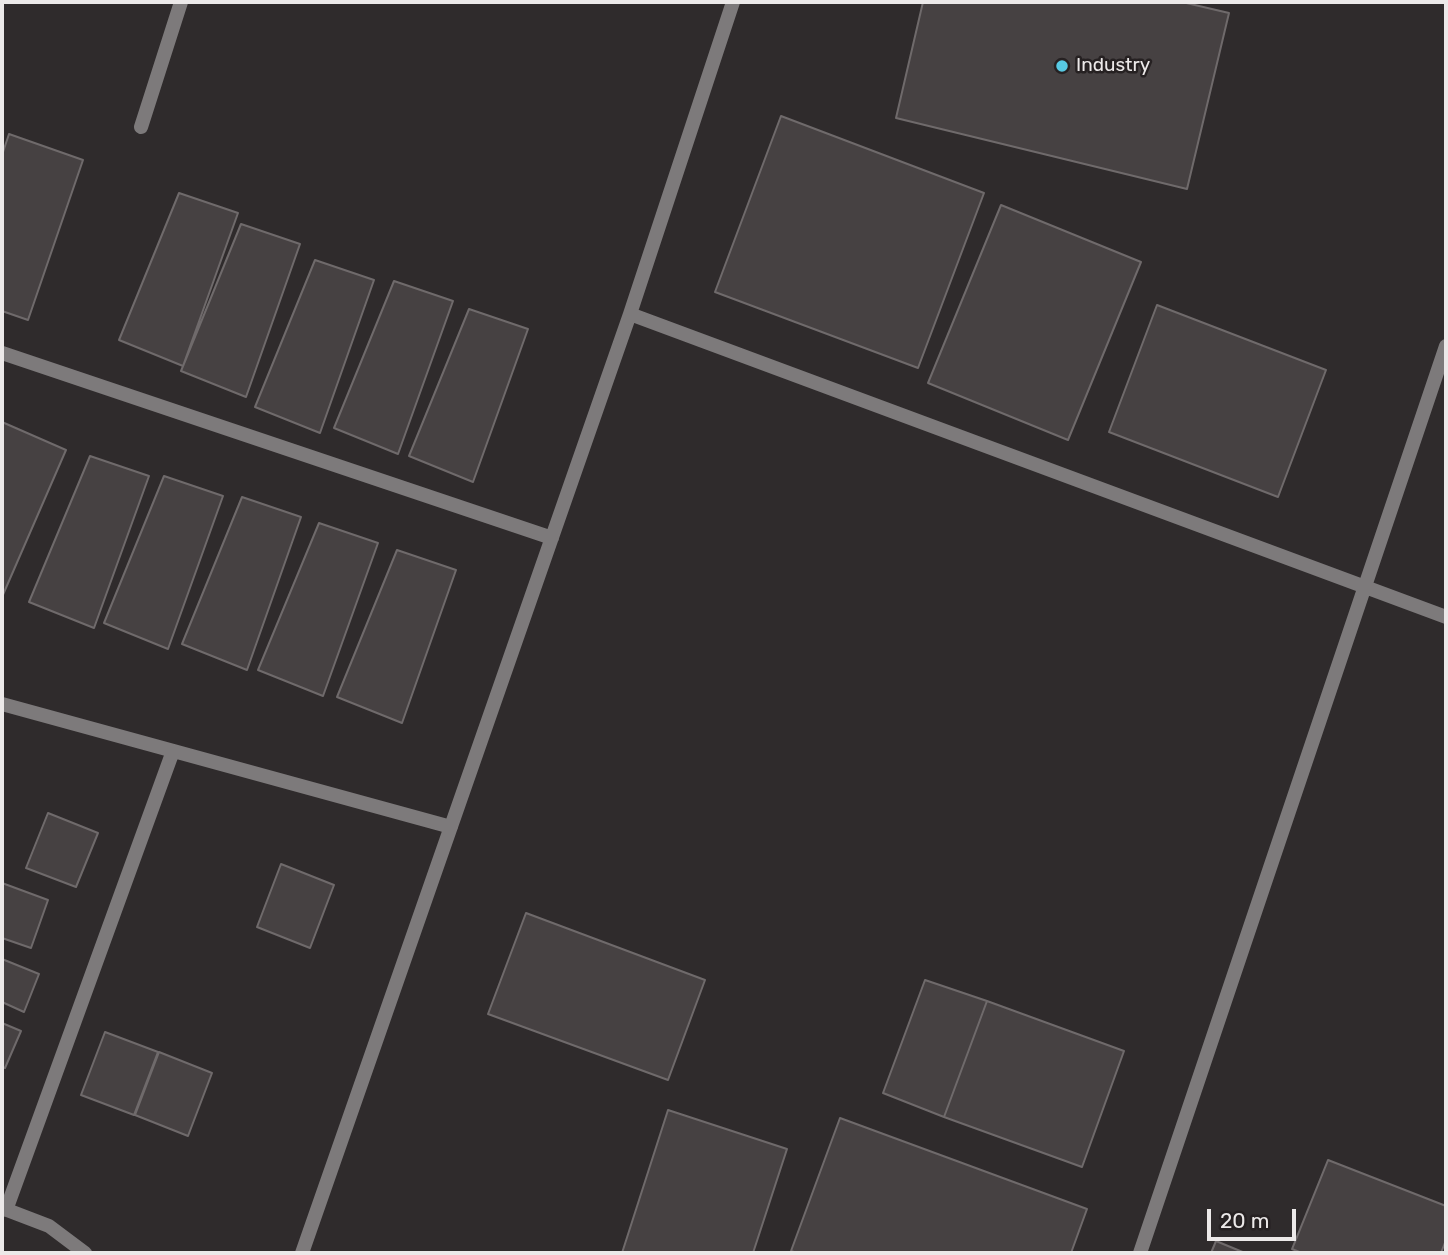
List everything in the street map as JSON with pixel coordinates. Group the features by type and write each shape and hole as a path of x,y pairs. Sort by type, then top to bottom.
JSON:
{"street":[{"path":"141,127 181,2"},
{"path":"302,1253 552,538 733,2"},
{"path":"629,314 1446,617"},
{"path":"1140,1253 1446,346"},
{"path":"2,353 552,538"},
{"path":"2,704 451,827"},
{"path":"85,1253 49,1226 4,1209 173,751"}],"building":[{"name":"Industry","path":"923,2 1182,2 1229,13 1187,189 896,118"},
{"path":"781,116 984,193 918,368 715,292"},
{"path":"9,134 83,160 28,320 2,311 2,155"},
{"path":"179,193 238,213 183,366 119,340"},
{"path":"1001,205 1141,262 1068,440 928,383"},
{"path":"241,224 300,244 246,397 181,371"},
{"path":"315,260 374,280 320,433 255,407"},
{"path":"394,281 453,301 398,454 334,428"},
{"path":"1157,305 1326,370 1278,497 1109,432"},
{"path":"469,309 528,329 473,482 409,456"},
{"path":"2,422 66,450 2,597"},
{"path":"90,456 149,476 94,628 29,602"},
{"path":"164,476 223,496 168,649 104,623"},
{"path":"242,497 301,517 247,670 182,644"},
{"path":"319,523 378,543 323,696 258,670"},
{"path":"397,550 456,570 402,723 337,697"},
{"path":"48,813 98,833 76,887 26,868"},
{"path":"281,864 334,885 310,948 257,927"},
{"path":"2,883 48,900 31,948 2,938"},
{"path":"526,913 705,980 668,1080 488,1014"},
{"path":"2,959 39,974 24,1012 2,1002"},
{"path":"925,980 987,1001 944,1117 883,1093"},
{"path":"987,1001 1124,1051 1082,1167 944,1117"},
{"path":"2,1023 21,1031 5,1068 2,1067"},
{"path":"105,1032 158,1052 134,1115 81,1095"},
{"path":"159,1052 212,1073 188,1136 135,1115"},
{"path":"668,1110 787,1149 753,1253 622,1253"},
{"path":"840,1118 1087,1209 1071,1253 791,1251"},
{"path":"1328,1160 1446,1206 1446,1240 1441,1253 1302,1253 1292,1249"},
{"path":"1216,1241 1245,1253 1211,1253"}],"place":[{"name":"Industry","path":"1062,66"}]}
